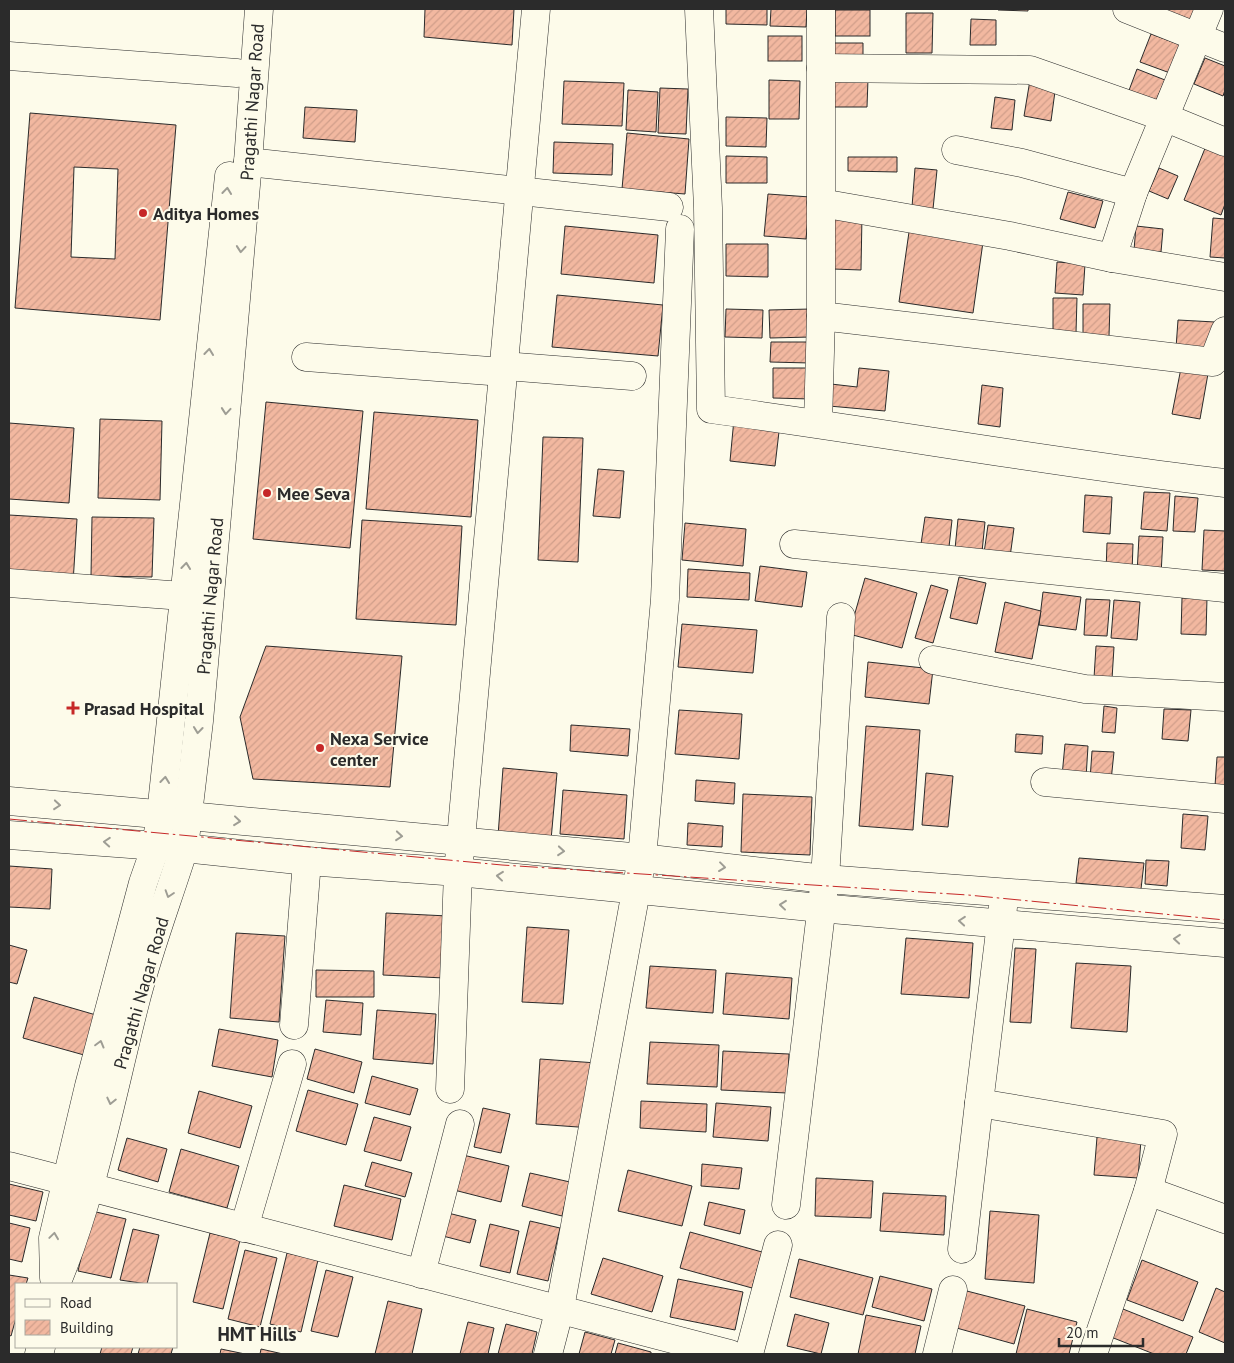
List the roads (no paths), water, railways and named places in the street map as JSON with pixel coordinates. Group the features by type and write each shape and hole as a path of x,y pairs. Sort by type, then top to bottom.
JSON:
{"street":[{"name":"Pragathi Nagar Road","path":"77,1184 140,893 156,846 161,814 228,180 241,9"},
{"name":"Pragathi Nagar Road","path":"55,1283 53,1238 108,1117 135,1001 184,848 199,721 248,162 259,9"},
{"path":"450,1089 458,872 536,9"},
{"path":"699,9 708,208 711,410 818,423 1133,472 1225,483"},
{"path":"818,423 821,316 821,9"},
{"path":"1127,9 1225,48"},
{"path":"1112,258 1133,193 1209,9"},
{"path":"9,56 237,74"},
{"path":"821,68 1030,70 1164,117 1225,142"},
{"path":"956,150 1022,163 1133,193"},
{"path":"248,162 520,191 674,218 665,599 642,858 560,1308 548,1354"},
{"path":"821,204 1010,236 1112,258 1225,277"},
{"path":"821,316 1213,362 1225,331"},
{"path":"306,357 632,376"},
{"path":"794,544 1225,588"},
{"path":"9,583 183,596"},
{"path":"786,1205 820,908 825,879 841,617"},
{"path":"934,660 1085,690 1225,697"},
{"path":"1045,782 1225,799"},
{"path":"9,801 642,858 825,879 1225,909"},
{"path":"9,835 458,872 820,908 1225,943"},
{"path":"294,1024 307,861"},
{"path":"962,1249 1004,893"},
{"path":"244,1228 292,1064"},
{"path":"979,1103 1163,1134 1148,1191 1094,1354"},
{"path":"421,1274 460,1124"},
{"path":"9,1166 421,1274 560,1308 730,1354"},
{"path":"1148,1191 1225,1219"},
{"path":"749,1354 778,1245"},
{"path":"938,1354 953,1290"}],"place":[{"name":"Aditya Homes","path":"143,213"},
{"name":"Mee Seva","path":"267,493"},
{"name":"Prasad Hospital","path":"73,708"},
{"name":"Nexa Service center","path":"320,748"}],"district":[{"name":"HMT Hills","path":"257,1334"}]}
